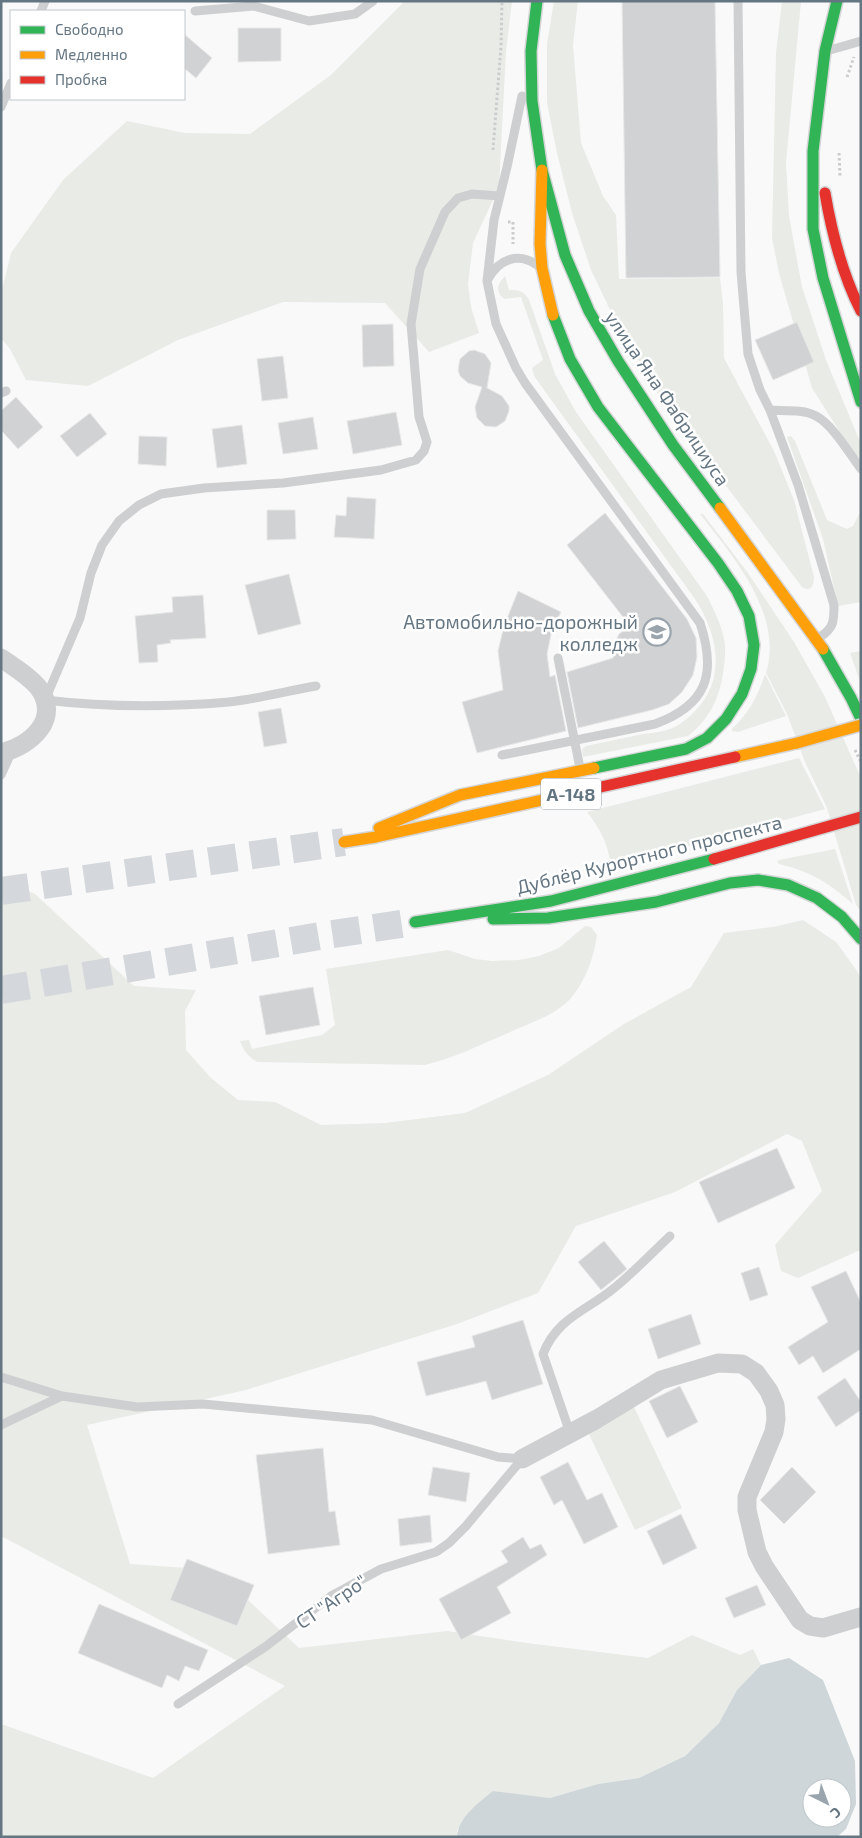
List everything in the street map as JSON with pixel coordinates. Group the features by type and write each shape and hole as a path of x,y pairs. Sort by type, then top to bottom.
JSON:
{"main road":[{"name":"улица Яна Фабрициуса","path":"536,1 531,51 532,101 542,170 565,255 589,310 618,361 673,445 817,639 861,719"},
{"path":"837,1 824,51 813,151 813,229 822,278 861,402"},
{"path":"818,110 829,220 843,265 861,311"},
{"name":"А-148","path":"542,170 540,235 542,268 553,314 570,359 598,407 718,563 737,591 749,616 754,645 751,669 742,694 726,719 707,738 686,749 460,795 344,842 376,837 797,743 861,725"},
{"name":"Дублёр Курортного проспекта","path":"861,817 704,862 551,901 415,922 548,918 656,902 730,883 758,880 788,885 817,898 842,917 861,939"}],"street":[{"path":"1,658 20,671 37,687 45,700 47,713 42,727 31,739 6,752"},
{"path":"522,1458 597,1419 661,1380 718,1363 742,1364 756,1373 769,1391 775,1405 776,1419 774,1432 747,1497 747,1510 757,1552 764,1566 800,1620 810,1626 823,1628 861,1616"}],"lane":[{"path":"194,11 254,6 309,21 355,14 373,1"},
{"path":"738,1 741,272 748,354 760,390 770,410 798,485 834,605 834,622 826,633 817,639"},
{"path":"824,51 861,41"},
{"path":"502,755 654,724 674,717 692,703 703,685 709,665 707,642 700,623 525,383 496,324 487,281 494,220 531,51"},
{"path":"1,107 10,85"},
{"path":"316,686 231,702 196,704 82,704 45,700 80,618 92,572 102,545 119,521 139,505 161,494 204,488 283,483 381,470 416,460 424,451 427,442 419,418 411,324 420,269 446,212 458,198 472,194 500,196"},
{"path":"487,281 492,271 502,262 518,258 528,258 542,268"},
{"path":"770,410 803,412 816,415 828,425 861,469"},
{"path":"558,658 581,770"},
{"path":"1,775 6,752"},
{"path":"570,1433 543,1354 548,1342 560,1326 613,1289 670,1236"},
{"path":"1,1377 62,1396 137,1407 203,1404 372,1420 498,1457 522,1458"},
{"path":"1,1425 62,1396"},
{"name":"СТ \"Агро\"","path":"178,1704 265,1647 331,1596 381,1569 436,1552 449,1543 466,1526 522,1458"}],"path":[{"path":"493,154 501,46 502,1"},
{"path":"846,83 858,51"},
{"path":"838,148 840,177"},
{"path":"505,222 513,222 513,249"}],"shaded area":[{"path":"405,1 512,1 506,51 499,187 473,243 468,284 471,307 479,333 429,352 385,303 283,302 178,340 88,386 26,380 10,349 1,338 1,294 11,253 63,180 127,121 185,133 250,134 331,75"},
{"path":"554,1 578,1 573,45 581,143 603,196 616,215 619,279 720,278 723,303 724,358 774,451 794,500 814,577 813,585 810,589 802,587 661,399 613,316 591,270 572,213 547,103 547,44"},
{"path":"782,1 801,1 786,163 789,216 802,287 826,360 861,444 861,465 812,388 779,273 772,238 776,53"},
{"path":"505,276 509,290 521,292 529,300 555,374 576,412 707,596 719,622 725,649 723,677 709,714 688,736 583,757 582,749 586,746 667,730 677,726 689,717 705,698 712,685 716,656 714,641 703,613 695,599 534,376 532,368 543,360 521,297 504,299 499,293 500,282"},
{"path":"791,436 795,441 827,520 847,529 853,526 861,511 861,602 838,606 823,539 787,437"},
{"path":"700,514 703,514 748,573 794,642 825,697 861,778 861,911 856,905 827,808 805,762 787,714 766,673 770,651 768,630 762,608 740,567"},
{"path":"861,651 861,684 850,653"},
{"path":"765,674 786,716 738,732 732,731 752,704"},
{"path":"799,758 825,809 611,868 604,838 587,812"},
{"path":"835,849 853,904 810,874 777,862 779,860"},
{"path":"1,879 35,894 134,986 196,990 185,1011 186,1050 211,1078 238,1100 275,1102 321,1125 385,1123 465,1113 548,1075 624,1024 691,987 724,933 773,927 803,920 836,942 861,978 861,1251 798,1278 781,1271 775,1245 822,1191 802,1141 787,1134 675,1192 576,1226 538,1293 457,1324 246,1390 87,1425 130,1564 216,1570 299,1648 447,1631 648,1658 692,1635 740,1655 753,1649 761,1665 737,1690 719,1723 685,1756 639,1778 598,1784 550,1798 493,1791 457,1830 457,1837 1,1837 1,1724 153,1778 285,1686 1,1536"},
{"path":"585,926 591,927 597,935 594,952 581,984 565,1004 541,1018 446,1059 425,1065 257,1062 251,1058 240,1041 249,1040 252,1049 322,1035 335,1025 326,969 448,950 475,959 492,961 519,960 539,956 559,948"},
{"path":"633,1405 682,1508 635,1530 586,1428"},
{"path":"789,1658 823,1680 855,1761 856,1804 852,1814 852,1778 802,1778 802,1828 846,1828 837,1837 457,1837 458,1830 465,1817 493,1791 550,1798 598,1784 639,1778 685,1756 719,1723 737,1690 761,1665"}],"building":[{"path":"622,1 715,1 720,277 626,278"},
{"path":"238,28 281,28 281,61 238,62"},
{"path":"185,35 212,58 196,78 185,69"},
{"path":"797,322 814,362 773,380 755,340"},
{"path":"393,324 394,366 363,367 362,325"},
{"path":"474,350 485,354 491,363 487,388 502,396 509,406 505,421 496,427 485,426 477,418 475,407 482,387 468,383 460,376 458,370 460,359 469,351"},
{"path":"283,356 288,398 262,401 257,359"},
{"path":"16,397 43,427 18,449 1,430 1,411"},
{"path":"396,412 402,445 353,454 347,421"},
{"path":"90,413 107,434 77,457 60,436"},
{"path":"313,417 318,449 283,454 278,423"},
{"path":"242,425 247,464 217,468 212,429"},
{"path":"139,436 167,437 166,466 138,464"},
{"path":"347,497 376,499 374,539 334,537 336,515 346,516"},
{"path":"267,510 295,510 296,539 267,540"},
{"path":"605,513 687,619 696,638 697,657 693,675 682,692 669,704 578,728 567,672 613,658 613,647 619,634 630,626 567,545"},
{"path":"289,574 301,624 258,635 245,585"},
{"path":"518,591 561,612 552,630 547,654 550,677 555,675 566,731 477,753 462,702 503,690 498,651 504,626"},
{"path":"203,595 206,638 170,640 171,643 157,645 158,662 139,663 135,616 173,612 172,597"},
{"path":"281,708 287,743 264,747 258,712"},
{"path":"313,987 320,1025 266,1035 259,996"},
{"path":"777,1148 795,1188 718,1223 699,1182"},
{"path":"604,1241 627,1269 601,1290 578,1262"},
{"path":"759,1267 768,1295 750,1301 741,1273"},
{"path":"846,1271 861,1303 861,1349 823,1373 813,1356 799,1365 788,1347 828,1322 811,1287"},
{"path":"691,1314 701,1344 658,1359 648,1329"},
{"path":"523,1320 543,1384 492,1400 486,1381 426,1396 417,1362 475,1347 472,1336"},
{"path":"845,1378 861,1402 861,1410 836,1427 817,1397"},
{"path":"680,1386 698,1422 667,1438 649,1401"},
{"path":"323,1448 329,1512 335,1511 340,1545 268,1554 256,1455"},
{"path":"568,1462 587,1500 602,1493 618,1527 584,1544 562,1500 554,1505 540,1477"},
{"path":"433,1467 470,1473 466,1502 428,1495"},
{"path":"792,1467 816,1492 784,1524 760,1500"},
{"path":"681,1514 697,1548 663,1565 647,1531"},
{"path":"430,1515 432,1542 400,1546 398,1519"},
{"path":"523,1537 530,1549 541,1544 547,1555 497,1587 511,1613 461,1640 439,1599 508,1562 501,1551"},
{"path":"187,1559 254,1585 237,1626 170,1600"},
{"path":"757,1585 766,1605 734,1618 725,1598"},
{"path":"99,1604 208,1650 199,1671 185,1666 179,1681 167,1675 162,1688 78,1653"}],"tunnel":[{"path":"1,891 344,842"},
{"path":"1,990 326,935 415,922"}],"traffic: fast":[{"path":"537,1 531,51 532,101 542,170 565,255 589,311 618,361 673,445 720,508"},
{"path":"837,1 825,51 813,151 813,229 823,278 861,402"},
{"path":"553,315 570,359 598,407 718,563 737,591 749,616 754,645 751,669 742,694 726,719 707,738 686,749 594,768"},
{"path":"823,649 861,719"},
{"path":"415,922 551,901 714,859"},
{"path":"493,919 548,918 656,902 730,883 758,880 788,885 817,898 842,917 861,939"}],"traffic: slow":[{"path":"542,170 540,244 542,268 553,315"},
{"path":"720,508 823,649"},
{"path":"797,743 861,725"},
{"path":"735,757 797,743"},
{"path":"379,828 460,795 594,768"},
{"path":"344,842 376,837 565,795"}],"traffic: jam":[{"path":"825,193 831,224 848,283 861,311"},
{"path":"565,795 735,757"},
{"path":"714,859 861,817"}],"place":[{"name":"Автомобильно-дорожный колледж","path":"657,632"}]}
